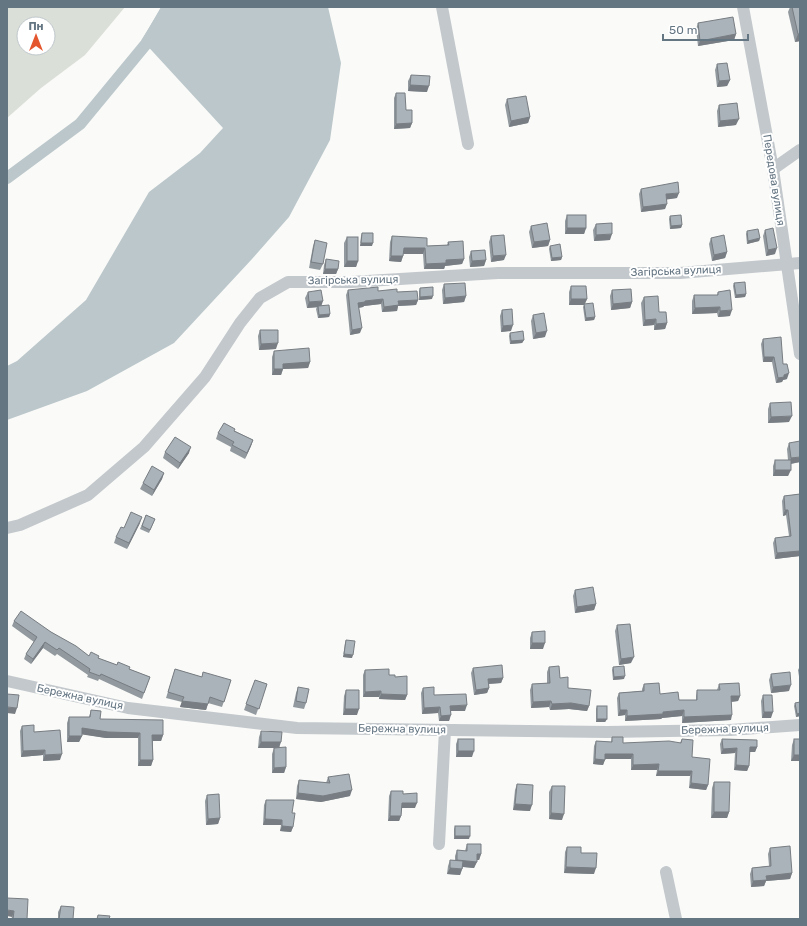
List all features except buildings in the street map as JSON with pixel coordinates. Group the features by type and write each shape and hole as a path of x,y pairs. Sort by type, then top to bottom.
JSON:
{"street":[{"path":"442,7 468,144"},
{"name":"Передова вулиця","path":"743,7 773,169 800,354"},
{"path":"773,169 800,150"},
{"name":"Загірська вулиця","path":"7,528 20,525 88,495 144,447 205,377 240,323 260,298 288,282 351,282 498,273 680,273 800,263"},
{"name":"Бережна вулиця","path":"7,681 128,708 297,728 630,732 730,730 800,725"},
{"path":"440,844 445,730"},
{"path":"666,872 676,919"}],"shaded area":[{"path":"7,7 125,7 85,55 41,88 7,118"},
{"path":"161,7 328,7 341,63 330,140 289,217 174,343 87,391 7,420 7,366 17,361 86,300 149,192 200,153 223,128 142,40"}],"waterway":[{"path":"7,178 80,124 146,44 169,7"}]}
